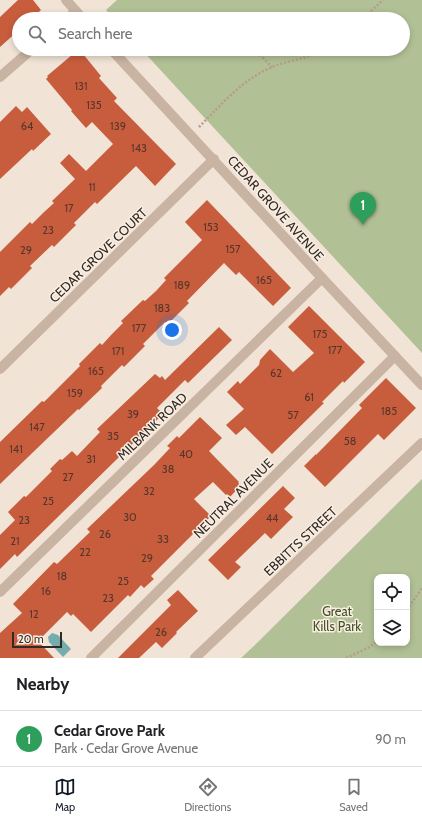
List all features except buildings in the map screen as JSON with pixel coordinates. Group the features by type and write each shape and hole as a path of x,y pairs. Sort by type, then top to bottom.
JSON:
{"street":[{"path":"66,0 76,11"},
{"path":"0,77 24,56"},
{"name":"CEDAR GROVE AVENUE","path":"117,56 422,385"},
{"name":"CEDAR GROVE COURT","path":"0,369 214,160"},
{"name":"MILBANK ROAD","path":"0,592 322,278"},
{"name":"NEUTRAL AVENUE","path":"91,658 395,356"},
{"name":"EBBITTS STREET","path":"195,658 422,443"}],"path":[{"path":"370,12 383,0"},
{"path":"261,56 272,67"},
{"path":"204,122 242,86 258,74 272,67 307,56"},
{"path":"410,606 422,588"},
{"path":"346,658 368,648 374,643"}],"green space":[{"path":"117,0 422,0 422,353 147,56 410,56 410,12 108,12 106,10"},
{"name":"Great Kills Park","path":"422,479 422,658 241,658 258,642"}],"water":[{"path":"52,633 58,635 71,649 63,657 49,642 48,637"}],"place":[{"name":"Cedar Grove Park","path":"363,225"}]}
